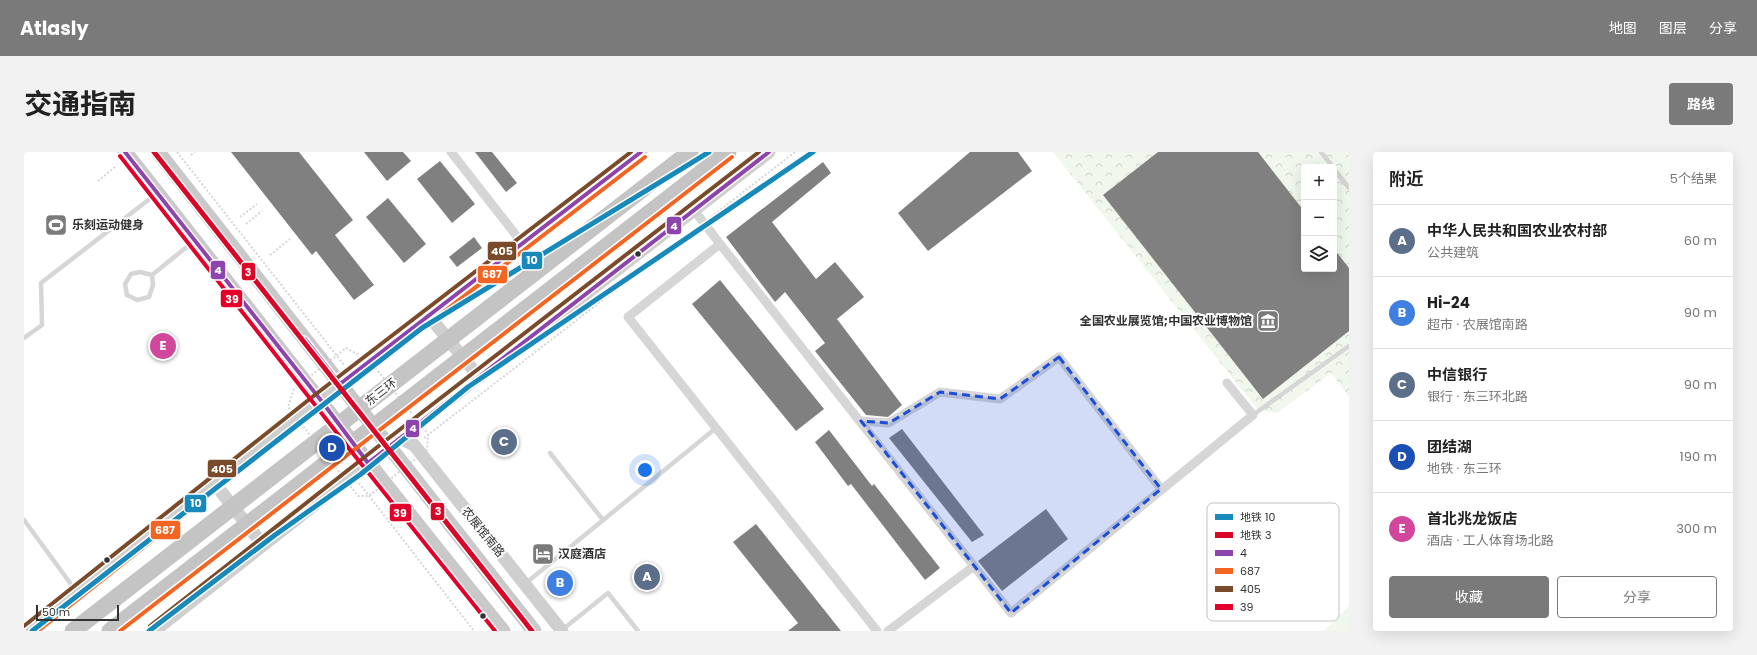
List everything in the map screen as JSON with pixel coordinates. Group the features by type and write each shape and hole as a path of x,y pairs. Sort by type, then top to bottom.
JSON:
{"highway":[{"name":"东三环","path":"72,631 690,152"},
{"name":"东三环","path":"110,631 189,571 491,334 728,152"}],"main road":[{"path":"125,152 320,399 368,463 503,631"},
{"path":"158,152 346,380 394,442"},
{"name":"农展馆南路","path":"394,442 534,631"}],"street":[{"path":"451,152 523,244"},
{"path":"28,631 215,484 320,399 523,244 640,152"},
{"path":"154,631 394,442 769,152"},
{"path":"694,210 1011,613 1253,415 1227,383"},
{"path":"720,244 628,317 877,631"},
{"path":"429,316 479,376"},
{"path":"861,421 889,423 940,392 1000,399 1059,357 1161,489"},
{"name":"农展馆南路","path":"394,442 414,445 561,631"},
{"path":"215,484 263,545"},
{"path":"888,631 974,566"}],"lane":[{"path":"1321,152 1330,164"},
{"path":"1337,173 1349,188"},
{"path":"24,338 42,325 41,283 158,192"},
{"path":"152,275 195,240"},
{"path":"140,272 152,275 153,285 149,297 137,300 127,295 125,284 131,274 140,272"},
{"path":"1253,415 1349,346"},
{"path":"524,584 716,428"},
{"path":"550,453 603,520"},
{"path":"24,520 78,592"},
{"path":"561,631 608,593 638,631"}],"path":[{"path":"177,152 332,349 346,380"},
{"path":"414,445 795,152"},
{"path":"98,181 115,167"},
{"path":"240,217 257,204"},
{"path":"246,224 262,211"},
{"path":"270,255 290,239"},
{"path":"352,475 474,631"}],"highlighted area":[{"path":"1059,357 1161,489 1011,613 861,421 889,423 940,392 1000,399"}],"green space":[{"name":"全国农业展览馆;中国农业博物馆","path":"1053,152 1349,152 1349,397 1331,373 1277,413 1258,410"},
{"path":"1349,606 1349,631 1324,631 1334,621 1339,621 1339,616"}],"building":[{"path":"231,152 299,152 353,220 335,235 374,285 354,300 316,251 312,255"},
{"path":"364,152 403,152 411,161 387,181"},
{"path":"475,152 492,152 517,183 506,192"},
{"path":"970,152 1018,152 1032,171 928,251 898,213"},
{"name":"全国农业展览馆;中国农业博物馆","path":"1158,152 1258,152 1301,207 1301,272 1337,272 1337,253 1349,268 1349,331 1263,399 1103,195"},
{"path":"440,161 475,204 452,223 417,179"},
{"path":"823,162 831,173 772,222 816,279 835,262 864,297 837,319 902,405 888,417 866,415 815,351 825,343 785,292 775,302 726,237"},
{"path":"388,198 426,244 404,263 366,217"},
{"path":"474,237 482,248 457,267 449,257"},
{"path":"720,280 824,409 796,431 692,304"},
{"path":"902,429 984,535 972,542 889,438"},
{"path":"829,430 872,486 874,484 940,568 925,580 851,484 848,486 815,442"},
{"path":"1046,509 1068,539 1002,591 978,561"},
{"path":"756,524 841,631 788,631 798,623 733,542"}],"metro line":[{"name":"3","path":"154,152 532,631"},
{"name":"10","path":"32,631 422,328 709,152"},
{"name":"10","path":"149,631 275,535 361,474 468,387 813,152"}],"transit line":[{"name":"4","path":"125,152 323,403 368,463 769,152"},
{"name":"405","path":"24,626 316,394 631,152"},
{"name":"4","path":"305,339 340,384 641,152"},
{"name":"405","path":"150,626 385,441 759,152"},
{"name":"39","path":"120,156 355,456 495,631"},
{"name":"687","path":"38,631 324,404 645,157"},
{"name":"687","path":"120,631 732,157"}],"place":[{"name":"乐刻运动健身","path":"56,225"},
{"name":"全国农业展览馆;中国农业博物馆","path":"1268,321"},
{"name":"首北兆龙饭店","path":"163,346"},
{"name":"中信银行","path":"504,442"},
{"name":"团结湖","path":"332,448"},
{"name":"汉庭酒店","path":"543,554"},
{"name":"中华人民共和国农业农村部","path":"647,577"},
{"name":"Hi-24","path":"560,583"}]}
